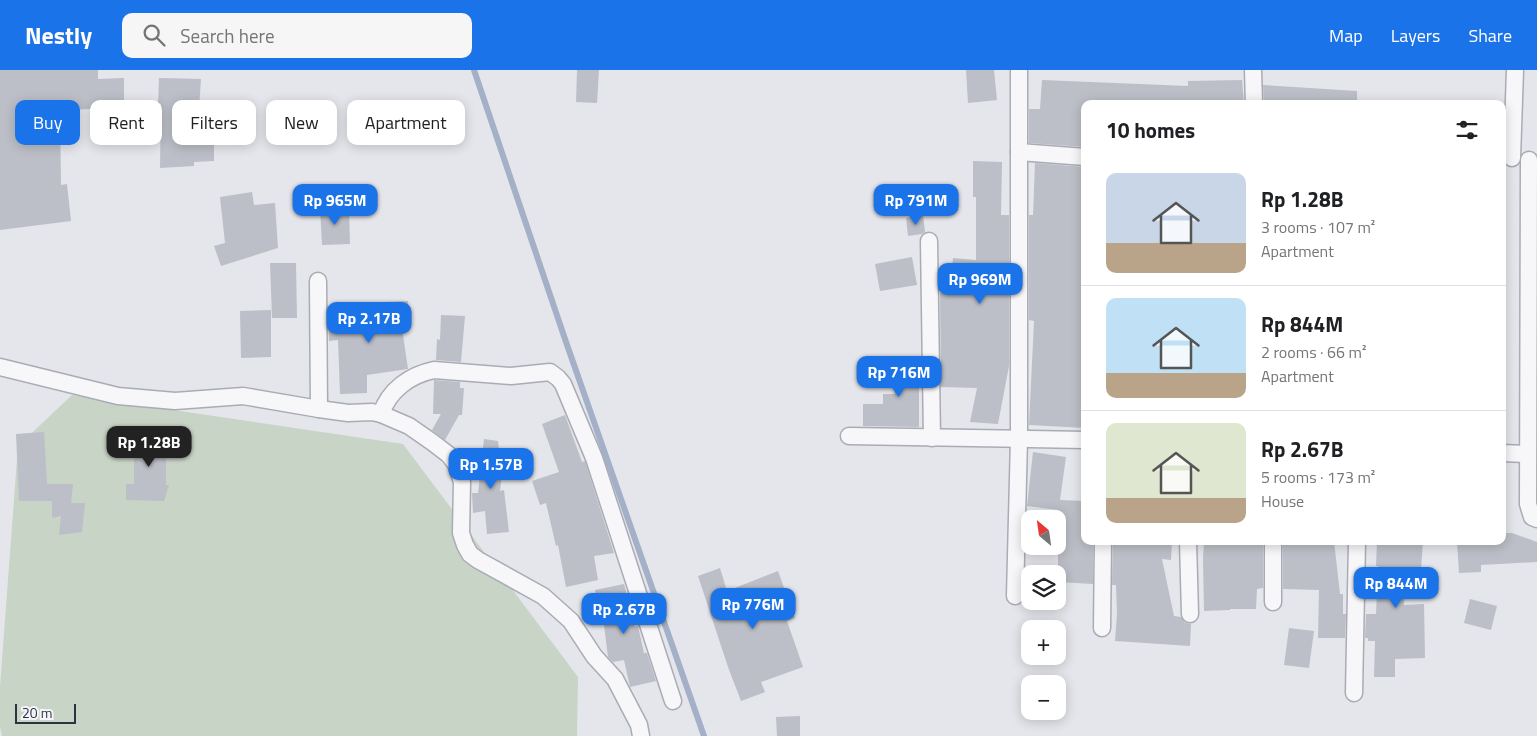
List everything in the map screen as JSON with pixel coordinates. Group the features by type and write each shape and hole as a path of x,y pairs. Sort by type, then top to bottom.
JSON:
{"street":[{"path":"1015,596 1019,439 1019,70"},
{"path":"1253,70 1254,100"},
{"path":"1515,70 1507,158 1533,160 1526,454 1528,504 1532,517 1537,519"},
{"path":"1019,152 1081,157"},
{"path":"929,241 932,438"},
{"path":"318,282 319,409"},
{"path":"0,367 118,396 175,400 243,396 348,413 372,412 409,426 449,454 460,473 462,482 461,533 470,554 543,596 571,620 594,656 615,679 639,725 641,736"},
{"path":"381,414 385,404 395,391 422,373 434,370 511,376 550,372 558,378 572,403 594,458 673,701"},
{"path":"849,436 1081,440"},
{"path":"1506,453 1526,454"},
{"path":"1102,628 1103,545"},
{"path":"1188,545 1190,614"},
{"path":"1272,545 1273,602"},
{"path":"1354,693 1357,545"}],"green space":[{"path":"72,395 403,444 578,677 577,736 2,736 0,727 0,687 18,446"}],"building":[{"path":"0,70 98,70 98,79 124,78 124,100 90,100 90,109 80,109 80,100 15,100 15,145 60,145 61,185 67,184 71,221 0,230"},
{"path":"577,70 599,70 597,103 576,102"},
{"path":"966,70 994,70 997,100 968,103"},
{"path":"159,78 201,79 200,100 172,100 172,145 214,145 214,161 194,162 194,166 160,168 162,100 158,100"},
{"path":"1042,80 1188,86 1188,81 1242,80 1244,100 1081,100 1081,147 1029,143 1029,109 1040,109"},
{"path":"1263,85 1357,91 1357,100 1264,100"},
{"path":"973,161 1002,162 1001,215 1009,215 1009,366 998,424 970,422 977,388 941,387 940,293 949,293 953,258 976,260 976,197 973,197"},
{"path":"1035,163 1081,167 1081,428 1029,425 1034,321 1029,320 1029,215 1033,215"},
{"path":"252,192 254,205 275,203 278,248 221,266 214,246 225,243 220,197"},
{"path":"349,207 350,244 322,245 320,208"},
{"path":"923,215 925,232 908,236 906,218"},
{"path":"912,257 917,285 880,291 875,264"},
{"path":"270,263 296,263 297,318 272,318"},
{"path":"408,301 409,327 402,328 408,369 367,375 367,393 340,394 338,340 329,341 328,316 385,310 384,302"},
{"path":"271,310 271,357 241,358 240,311"},
{"path":"441,315 465,316 461,362 436,360 437,339 440,340"},
{"path":"894,358 921,358 919,427 863,426 863,404 883,404 883,394 895,394"},
{"path":"434,380 460,382 460,388 464,388 462,415 459,415 445,440 432,430 441,414 433,414"},
{"path":"565,415 582,462 585,461 614,553 594,556 598,580 566,587 558,545 556,546 546,503 540,505 532,481 559,472 542,424"},
{"path":"44,432 47,484 73,484 71,503 85,503 82,532 59,535 61,516 52,518 52,501 19,501 16,434"},
{"path":"134,432 166,433 166,485 169,485 164,501 126,500 126,484 134,484"},
{"path":"484,439 498,441 502,474 500,491 504,490 509,532 487,534 485,511 473,513 472,493 478,493"},
{"path":"1033,452 1066,457 1060,500 1081,501 1081,545 1093,545 1093,584 1066,582 1066,565 1058,565 1058,555 1066,555 1066,510 1027,506"},
{"path":"1506,533 1512,533 1537,542 1537,562 1481,565 1481,572 1459,573 1457,545 1506,545"},
{"path":"1113,545 1172,545 1171,560 1162,559 1174,616 1181,617 1185,623 1191,624 1190,646 1115,641 1117,614 1116,585 1112,585"},
{"path":"1204,545 1263,545 1263,588 1257,589 1256,609 1204,611"},
{"path":"1283,545 1334,545 1340,594 1343,594 1343,614 1346,614 1345,638 1318,638 1319,590 1283,589"},
{"path":"1377,545 1423,545 1421,570 1406,569 1406,577 1389,578 1405,582 1404,605 1424,604 1425,658 1395,659 1395,677 1374,677 1375,641 1368,641 1368,638 1365,638 1366,614 1376,614 1378,566 1376,566"},
{"path":"720,568 727,591 778,571 795,618 787,621 803,667 761,682 765,692 741,701 698,576"},
{"path":"624,584 635,627 638,626 644,653 647,653 656,681 630,687 624,660 613,662 608,657 604,625 602,625 595,590"},
{"path":"1470,599 1497,606 1491,630 1464,623"},
{"path":"1289,628 1314,631 1309,668 1284,665"},
{"path":"800,716 800,736 777,736 776,717"}],"waterway":[{"path":"474,70 566,342 704,736"}]}
